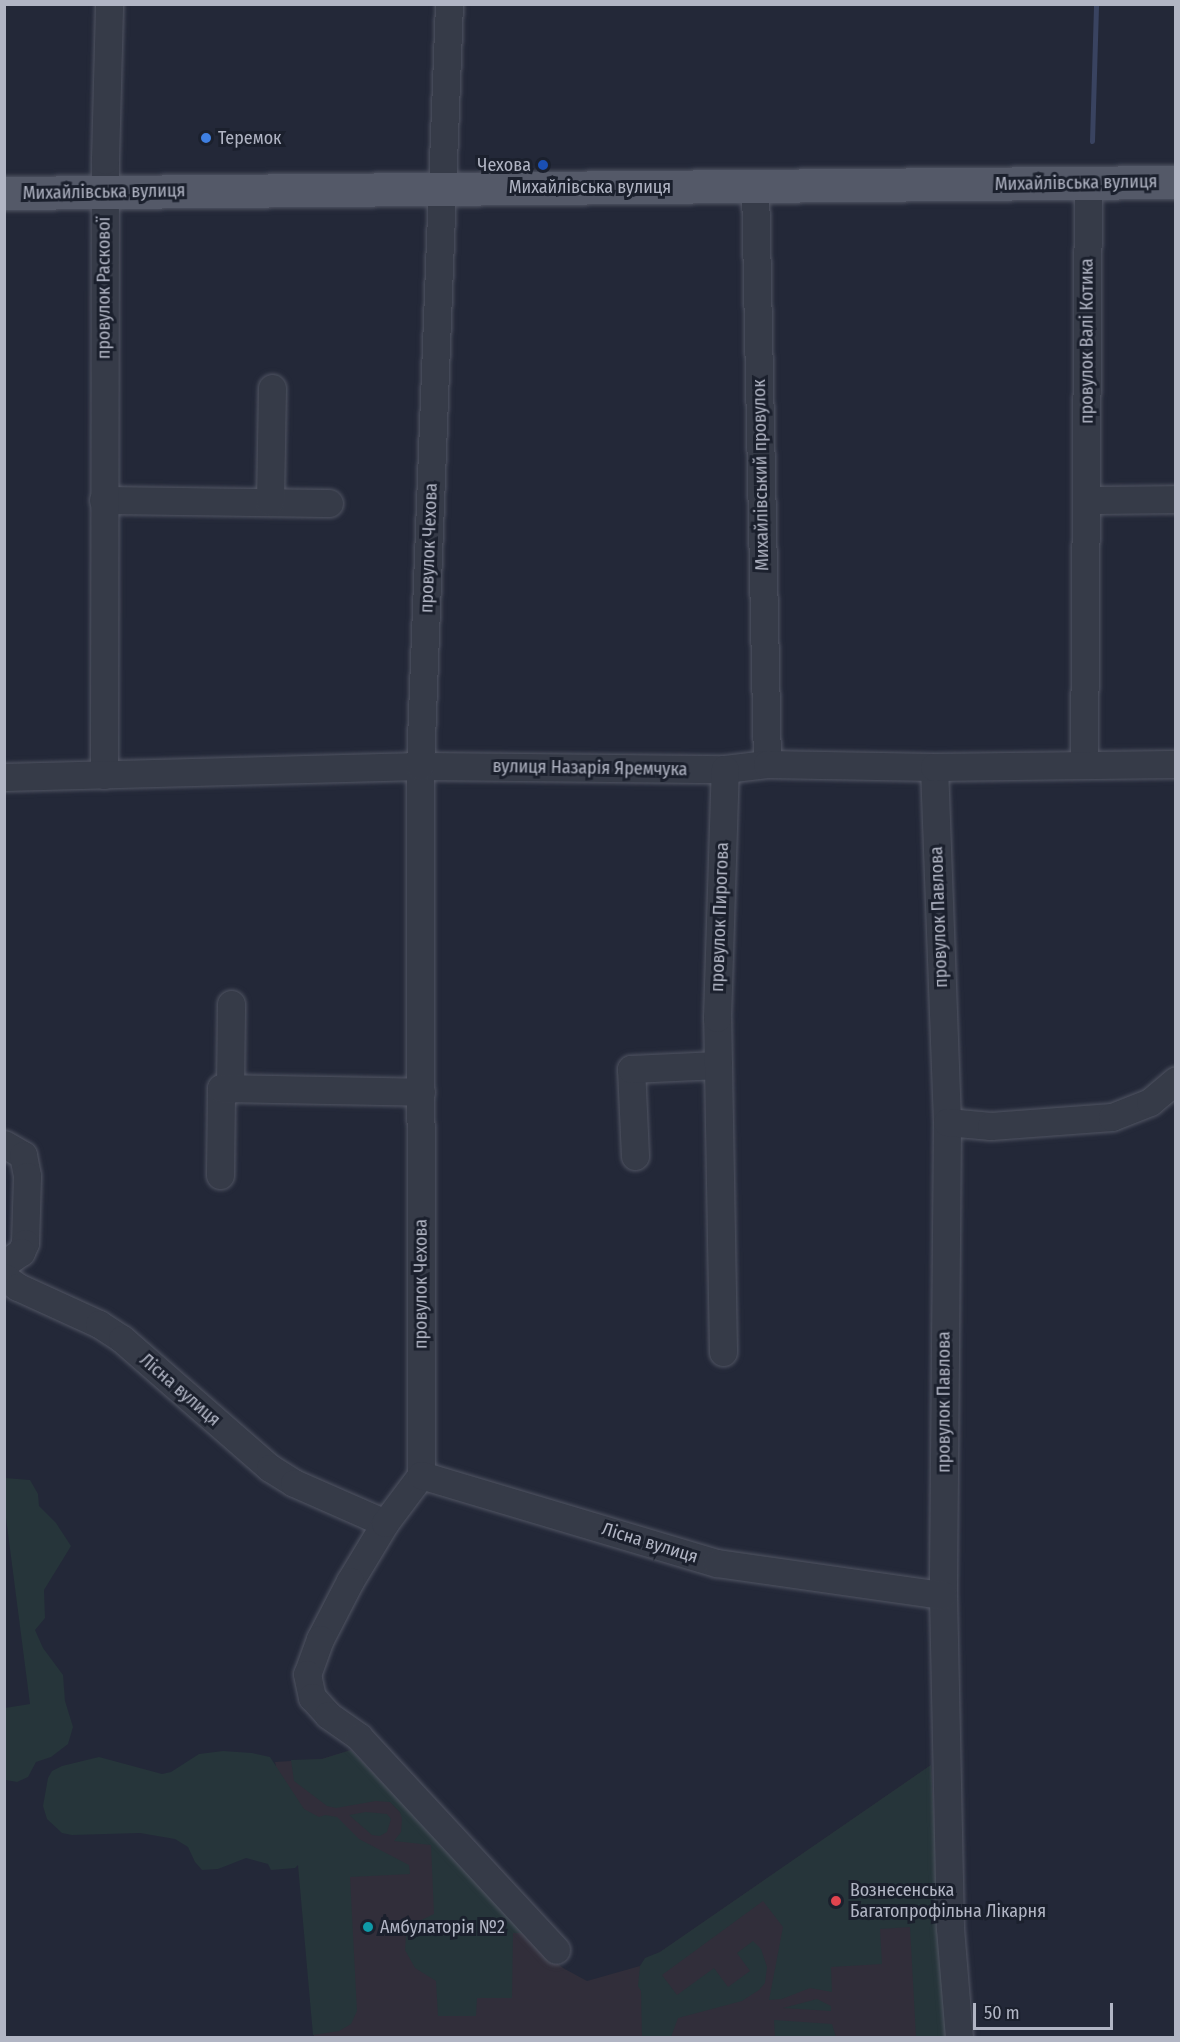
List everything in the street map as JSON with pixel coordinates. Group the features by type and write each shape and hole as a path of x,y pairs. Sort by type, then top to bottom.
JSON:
{"main road":[{"name":"Михайлівська вулиця","path":"4,193 1176,182"}],"street":[{"name":"провулок Раскової","path":"104,775 103,500 109,4"},
{"name":"провулок Чехова","path":"421,1475 420,766 449,4"},
{"name":"провулок Валі Котика","path":"1084,765 1088,183"},
{"name":"Михайлівський провулок","path":"755,186 767,764"},
{"path":"270,502 272,388"},
{"path":"1086,500 1176,498"},
{"path":"103,500 329,503"},
{"name":"вулиця Назарія Яремчука","path":"4,777 420,766 725,769 767,764 934,767 1176,764"},
{"name":"провулок Павлова","path":"934,767 947,1122 943,1595 950,1928 959,2037"},
{"name":"провулок Пирогова","path":"723,1352 718,1065 725,769"},
{"path":"230,1089 231,1004"},
{"path":"635,1156 631,1069 718,1065"},
{"path":"947,1122 991,1126 1112,1117 1150,1102 1176,1080"},
{"path":"220,1175 221,1088 421,1092"},
{"path":"4,1144 23,1155 27,1176 25,1243 21,1252 4,1264"},
{"name":"Лісна вулиця","path":"4,1277 18,1287 99,1324 122,1339 270,1468 294,1483 385,1523"},
{"path":"421,1475 385,1523 350,1581 321,1639 307,1674 312,1697 328,1715 359,1737 556,1950"},
{"name":"Лісна вулиця","path":"421,1475 717,1563 943,1595"}],"shaded area":[{"path":"5,1478 30,1480 38,1494 39,1506 56,1523 71,1546 44,1590 45,1618 35,1630 43,1648 63,1675 65,1701 73,1727 68,1744 51,1757 36,1762 28,1777 17,1782 6,1780 5,1708 30,1704 5,1510"},
{"name":"Вознесенська Багатопрофільна Лікарня","path":"351,1750 543,1951 563,1968 587,1981 640,1966 931,1765 946,2037 314,2037 299,1869 275,1762 322,1759"},
{"path":"351,1750 526,1933 513,1933 512,1998 477,1998 476,2016 438,2016 436,1981 415,1968 405,1950 406,1936 411,1925 434,1914 431,1845 394,1841 401,1832 402,1819 400,1812 390,1802 376,1801 336,1808 327,1806 294,1781 291,1760 322,1759"},
{"path":"223,1751 270,1757 304,1809 319,1817 325,1815 337,1817 359,1839 409,1865 410,1874 350,1877 357,2011 351,2024 339,2031 313,2035 298,1865 295,1868 271,1870 268,1864 246,1858 218,1869 202,1870 195,1862 188,1847 175,1839 140,1833 72,1835 62,1833 47,1819 43,1806 48,1778 52,1771 62,1766 99,1757 162,1774 171,1772 199,1754"},
{"path":"931,1765 946,2037 916,2037 910,1927 880,1929 882,1964 831,1967 832,1992 810,1988 782,1999 769,2000 783,1927 763,1901 662,1975 677,1995 714,1968 728,1987 750,1971 737,1953 753,1941 761,1949 767,1967 765,1983 759,1990 742,2001 678,2018 671,2037 642,2037 641,1991 638,1986 640,1966 645,1958 660,1952"},
{"path":"366,1812 387,1814 391,1819 387,1832 380,1836 372,1835 349,1815"},
{"path":"817,1999 831,2006 831,2011 783,2008"},
{"path":"774,2020 832,2024 836,2037 775,2037"}],"waterway":[{"path":"1092,141 1096,4"}],"place":[{"name":"Теремок","path":"206,138"},
{"name":"Чехова","path":"543,165"},
{"name":"Вознесенська Багатопрофільна Лікарня","path":"836,1901"},
{"name":"Амбулаторія №2","path":"368,1927"}]}
